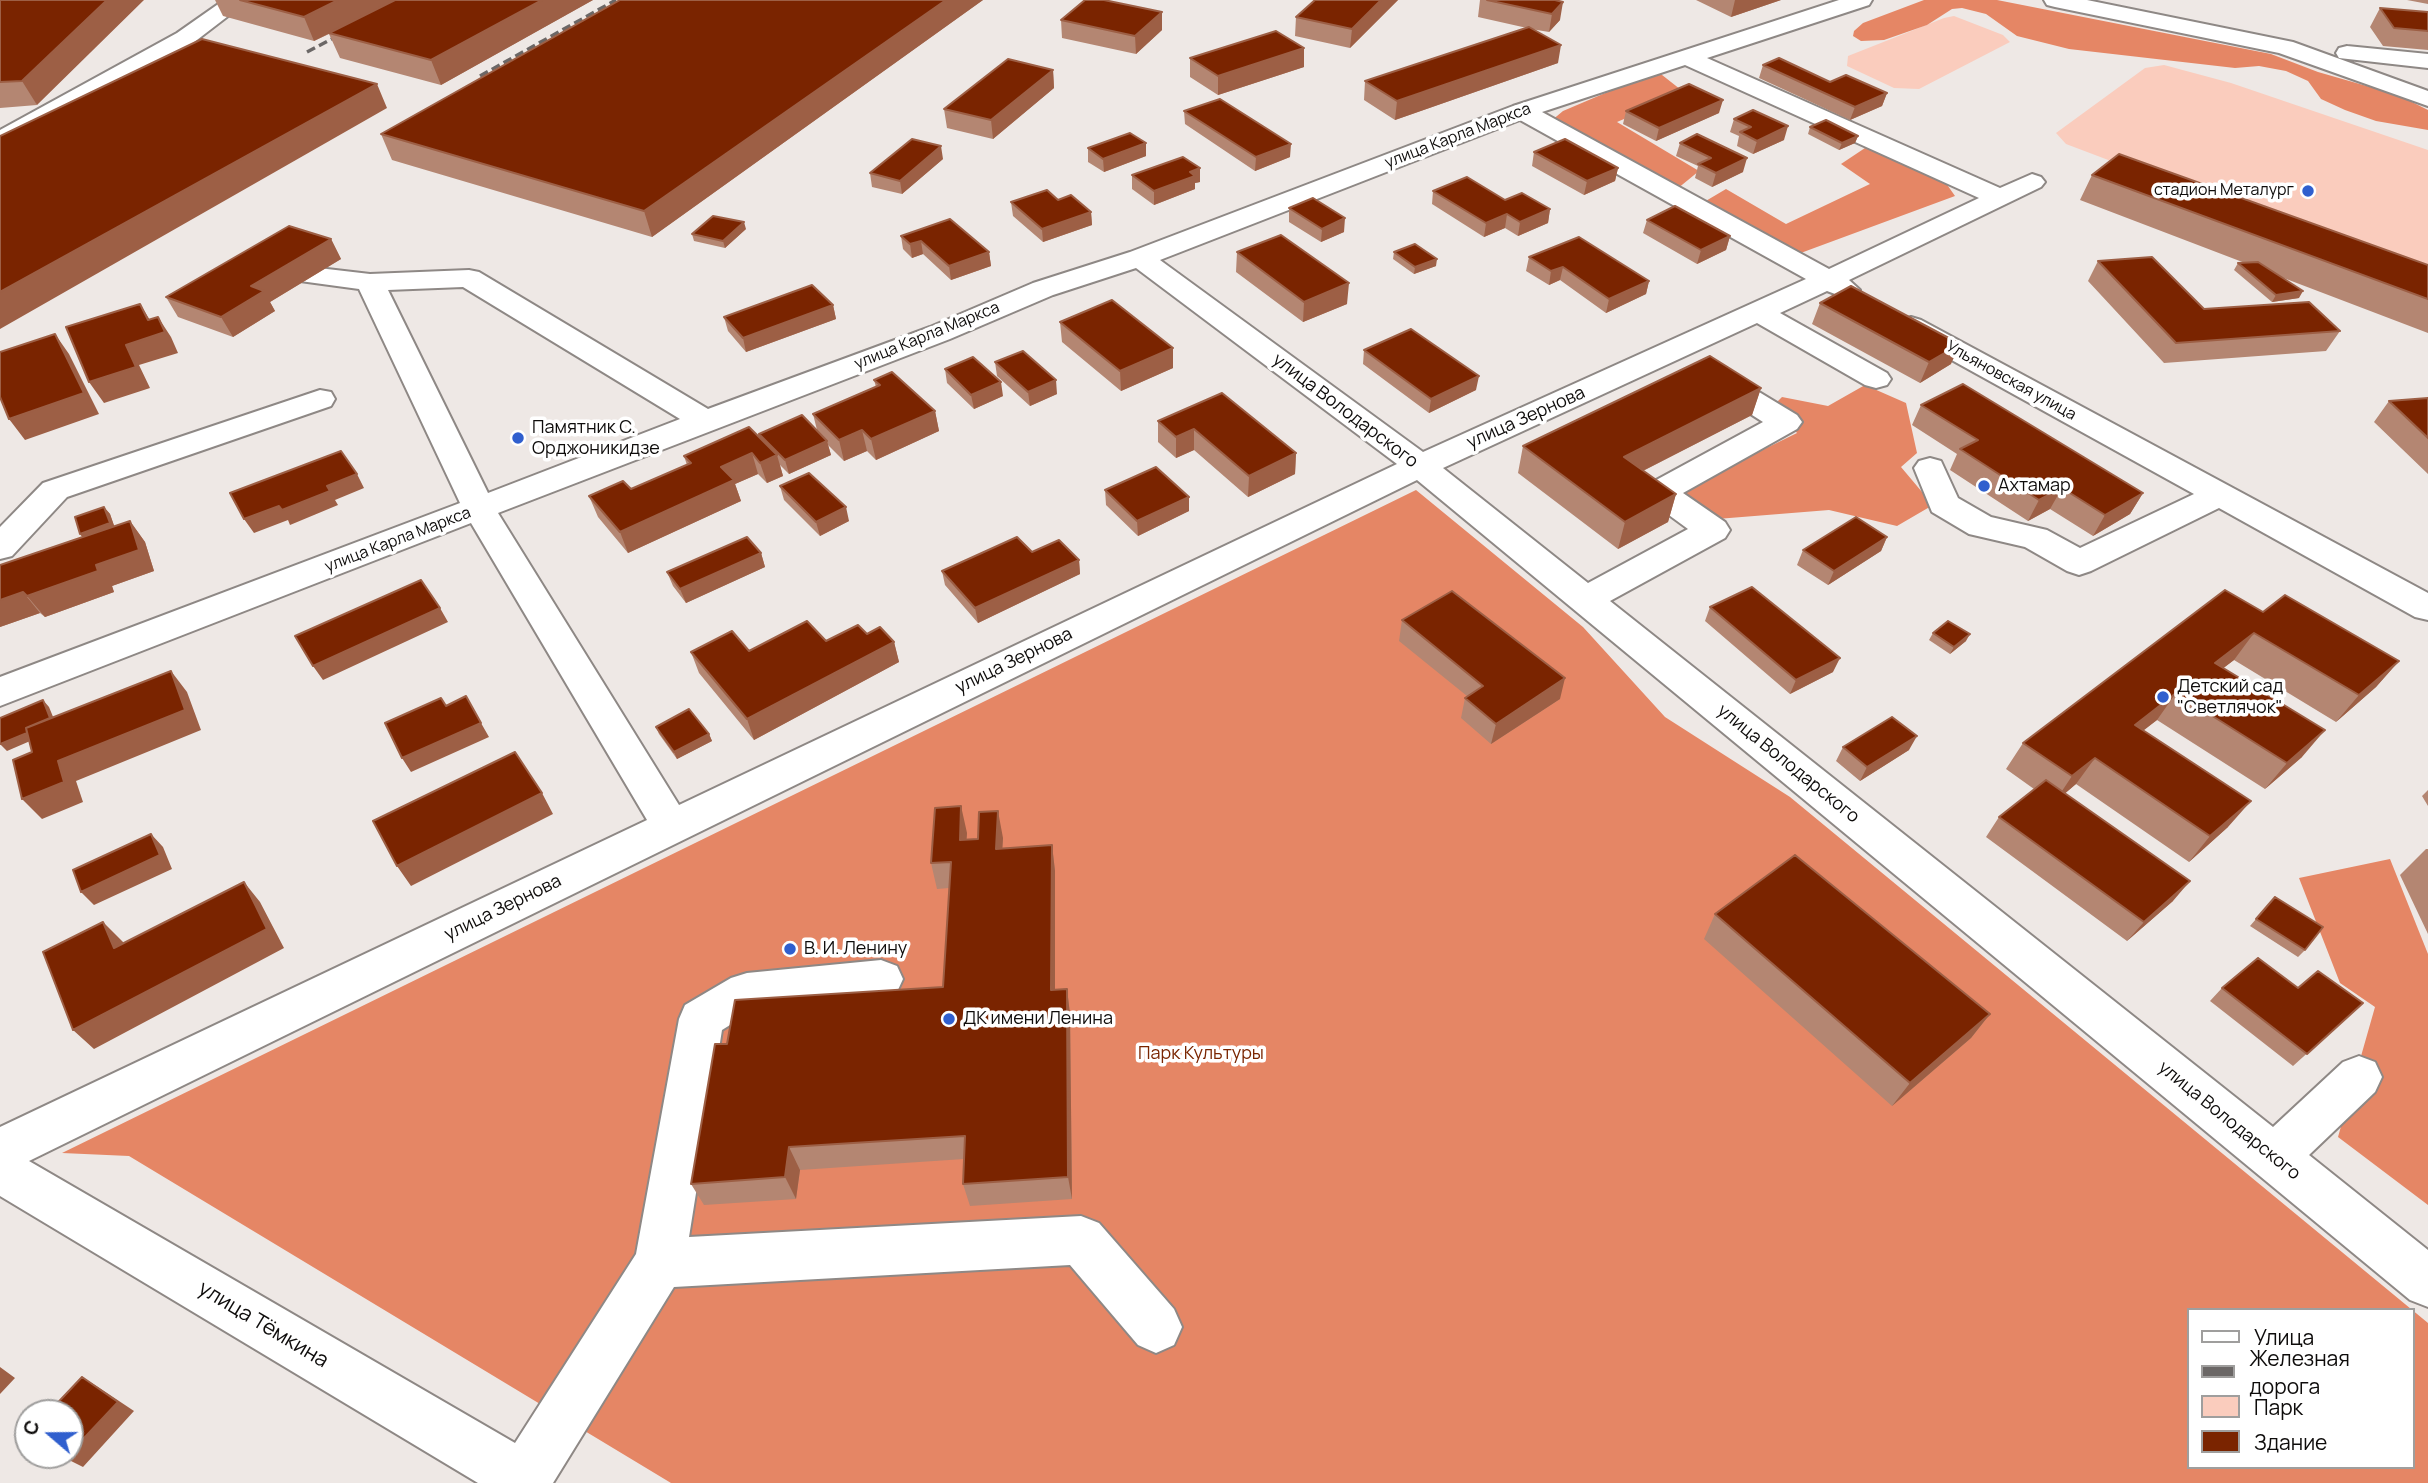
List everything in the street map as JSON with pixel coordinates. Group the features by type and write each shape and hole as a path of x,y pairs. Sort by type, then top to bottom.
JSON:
{"street":[{"path":"0,140 185,38 238,0"},
{"name":"улица Карла Маркса","path":"0,692 940,333 1043,289 1140,258 1522,111 1861,0"},
{"path":"2055,0 2286,47 2428,61"},
{"path":"2286,47 2428,99"},
{"path":"1688,58 2000,197"},
{"name":"Ульяновская улица","path":"1522,111 2428,608"},
{"path":"0,124 35,122"},
{"name":"улица Зернова","path":"0,1151 1420,466 1829,280 2032,182"},
{"name":"улица Володарского","path":"1140,258 1420,466 2428,1282"},
{"path":"310,275 370,282 469,278 705,421"},
{"path":"370,282 479,509 671,826"},
{"path":"1758,312 1876,379"},
{"path":"1584,600 1713,530 1659,492 1786,422 1673,351"},
{"path":"0,548 55,491 320,399"},
{"path":"1930,468 1944,504 1981,526 2035,538 2080,563 2219,495"},
{"path":"523,1482 660,1263 701,1019 747,992 881,979"},
{"path":"2274,1157 2359,1077"},
{"name":"улица Тёмкина","path":"0,1170 492,1460 523,1482"},
{"path":"660,1263 1081,1240 1156,1327"}],"green space":[{"path":"1924,0 1997,0 2271,54 2318,72 2398,95 2428,110 2428,130 2376,121 2345,110 2321,99 2308,81 2286,71 2259,66 2235,68 2069,49 2017,36 1986,14 1962,8 1952,9 1927,25 1884,40 1861,41 1853,36 1854,31 1863,23"},
{"path":"1954,16 2003,35 2010,42 1919,89 1894,88 1847,66 1848,56"},
{"name":"стадион Металург","path":"2164,65 2231,83 2428,150 2428,281 2066,144 2056,133 2145,68"},
{"path":"1657,71 1685,93 1617,122 1699,171 1677,189 1551,121 1563,111"},
{"path":"1868,146 1941,176 1955,196 1798,254 1699,205 1726,189 1786,224 1870,184 1841,164"},
{"path":"1865,385 1906,403 1917,453 1901,467 1933,505 1897,526 1829,510 1717,519 1675,493 1797,433 1774,405 1782,397 1828,406"},
{"name":"Парк Культуры","path":"1416,490 1583,627 1665,717 1790,797 2410,1308 2186,1308 2186,1469 2414,1469 2414,1311 2428,1323 2428,1483 671,1483 129,1156 62,1153"},
{"path":"2390,859 2428,954 2428,1205 2338,1137 2375,1007 2340,983 2299,878"}],"building":[{"path":"0,0 107,0 22,81 0,82"},
{"path":"240,0 338,0 304,17"},
{"path":"395,0 542,0 431,60 329,33"},
{"path":"620,0 946,0 644,211 381,134"},
{"path":"1085,0 1104,0 1162,12 1135,36 1061,20"},
{"path":"1315,0 1381,0 1352,29 1296,17"},
{"path":"1487,0 1555,0 1563,2 1552,14"},
{"path":"2380,8 2428,12 2428,31 2394,28"},
{"path":"1529,27 1561,45 1397,101 1365,81"},
{"path":"1276,31 1304,48 1218,76 1190,58"},
{"path":"202,39 377,84 0,292 0,136"},
{"path":"1779,58 1830,82 1846,75 1887,93 1855,107 1763,65"},
{"path":"1008,59 1053,70 991,120 944,109"},
{"path":"1689,84 1723,100 1659,128 1626,111"},
{"path":"1220,99 1291,144 1256,157 1184,111"},
{"path":"1753,110 1788,126 1757,141 1740,132 1751,127 1734,119"},
{"path":"1826,120 1858,136 1842,143 1810,127"},
{"path":"1130,133 1146,143 1103,159 1088,148"},
{"path":"1697,134 1747,158 1716,173 1698,164 1711,158 1680,143"},
{"path":"912,139 941,146 900,181 870,173"},
{"path":"1565,139 1618,168 1587,181 1534,152"},
{"path":"2119,154 2428,265 2428,299 2092,175"},
{"path":"1183,157 1200,168 1190,172 1195,176 1154,191 1132,175"},
{"path":"1467,177 1505,200 1522,193 1550,209 1520,222 1507,214 1486,223 1433,191"},
{"path":"1047,190 1058,200 1071,195 1091,212 1042,229 1011,202"},
{"path":"1313,198 1345,218 1322,229 1289,208"},
{"path":"1675,206 1730,236 1701,250 1647,220"},
{"path":"713,216 744,222 723,241 692,234"},
{"path":"950,219 989,252 949,266 921,241 910,244 901,236"},
{"path":"289,226 331,239 251,286 264,291 221,317 166,297"},
{"path":"1281,235 1349,283 1304,302 1237,252"},
{"path":"1579,237 1649,281 1609,299 1563,267 1551,271 1529,257"},
{"path":"1415,244 1437,259 1415,267 1394,252"},
{"path":"2152,257 2204,309 2309,302 2340,331 2176,343 2098,261"},
{"path":"2258,262 2303,291 2276,295 2238,263"},
{"path":"812,285 833,305 743,338 724,317"},
{"path":"1851,286 1960,344 1929,362 1820,303"},
{"path":"1112,300 1173,348 1120,371 1060,322"},
{"path":"140,304 148,320 158,317 165,332 126,345 136,367 89,382 66,327"},
{"path":"1411,329 1479,376 1431,399 1364,350"},
{"path":"55,334 84,393 9,419 0,397 0,352"},
{"path":"1023,351 1056,380 1028,392 995,362"},
{"path":"1710,356 1761,388 1624,457 1676,494 1625,522 1523,446"},
{"path":"973,357 1001,382 971,395 945,369"},
{"path":"892,372 935,411 871,439 862,430 839,440 813,414 880,385 874,380"},
{"path":"1963,384 2143,493 2105,515 2062,488 2039,500 1960,449 1978,440 1921,405"},
{"path":"1222,393 1296,453 1249,476 1194,429 1176,437 1158,421"},
{"path":"2428,398 2428,438 2389,401"},
{"path":"802,415 827,441 785,460 759,434"},
{"path":"749,427 777,455 760,463 752,453 721,467 734,480 620,532 589,496 623,481 631,489 691,463 684,456"},
{"path":"341,451 357,474 327,486 330,491 282,510 279,506 244,519 230,493"},
{"path":"1156,467 1189,497 1137,521 1105,490"},
{"path":"809,473 846,507 816,522 780,486"},
{"path":"104,507 110,523 80,534 75,517"},
{"path":"1856,517 1887,537 1834,571 1803,550"},
{"path":"130,521 139,550 96,565 98,571 27,596 23,592 0,600 0,565"},
{"path":"747,537 761,553 680,589 667,572"},
{"path":"1017,537 1032,552 1059,540 1079,560 975,608 942,571"},
{"path":"421,580 440,608 313,666 295,636"},
{"path":"1752,587 1840,658 1796,680 1710,607"},
{"path":"2225,590 2263,612 2285,595 2399,661 2359,695 2254,633 2215,663 2325,730 2287,763 2176,693 2135,725 2251,801 2210,836 2095,758 2072,776 2023,743"},
{"path":"1452,591 1565,678 1496,724 1465,698 1483,686 1402,620"},
{"path":"807,621 826,641 858,625 867,634 880,627 894,642 747,719 691,652 732,631 749,651"},
{"path":"1948,621 1970,634 1954,647 1933,633"},
{"path":"171,671 185,710 58,761 64,782 22,799 13,760 32,752 26,728"},
{"path":"466,696 481,723 402,758 385,723 441,698 446,706"},
{"path":"43,700 50,718 26,728 27,733 0,744 0,718"},
{"path":"689,709 709,734 674,752 656,727"},
{"path":"1892,717 1917,736 1867,767 1843,747"},
{"path":"515,752 542,793 397,866 373,821"},
{"path":"2046,780 2190,881 2144,922 1999,817"},
{"name":"ДК имени Ленина","path":"961,806 960,840 978,839 979,812 998,811 996,849 1052,845 1051,990 1067,989 1068,1177 963,1184 965,1136 789,1147 785,1177 691,1184 715,1044 727,1044 735,1000 943,987 951,862 931,863 935,808"},
{"path":"151,834 160,855 81,892 73,870"},
{"path":"1795,855 1990,1014 1910,1083 1715,914"},
{"path":"244,882 267,929 73,1030 43,952 103,922 114,948"},
{"path":"2275,897 2323,927 2305,950 2256,919"},
{"path":"2258,958 2298,988 2318,971 2363,1003 2307,1054 2222,988"},
{"path":"82,1377 118,1402 84,1438 84,1399 61,1399"}],"railway":[{"path":"480,76 616,0"},
{"path":"307,52 347,31"}],"place":[{"name":"стадион Металург","path":"2308,191"},
{"name":"Памятник С. Орджоникидзе","path":"518,438"},
{"name":"Ахтамар","path":"1984,486"},
{"name":"Детский сад \"Светлячок\"","path":"2163,697"},
{"name":"В. И. Ленину","path":"790,949"},
{"name":"ДК имени Ленина","path":"949,1019"}]}
